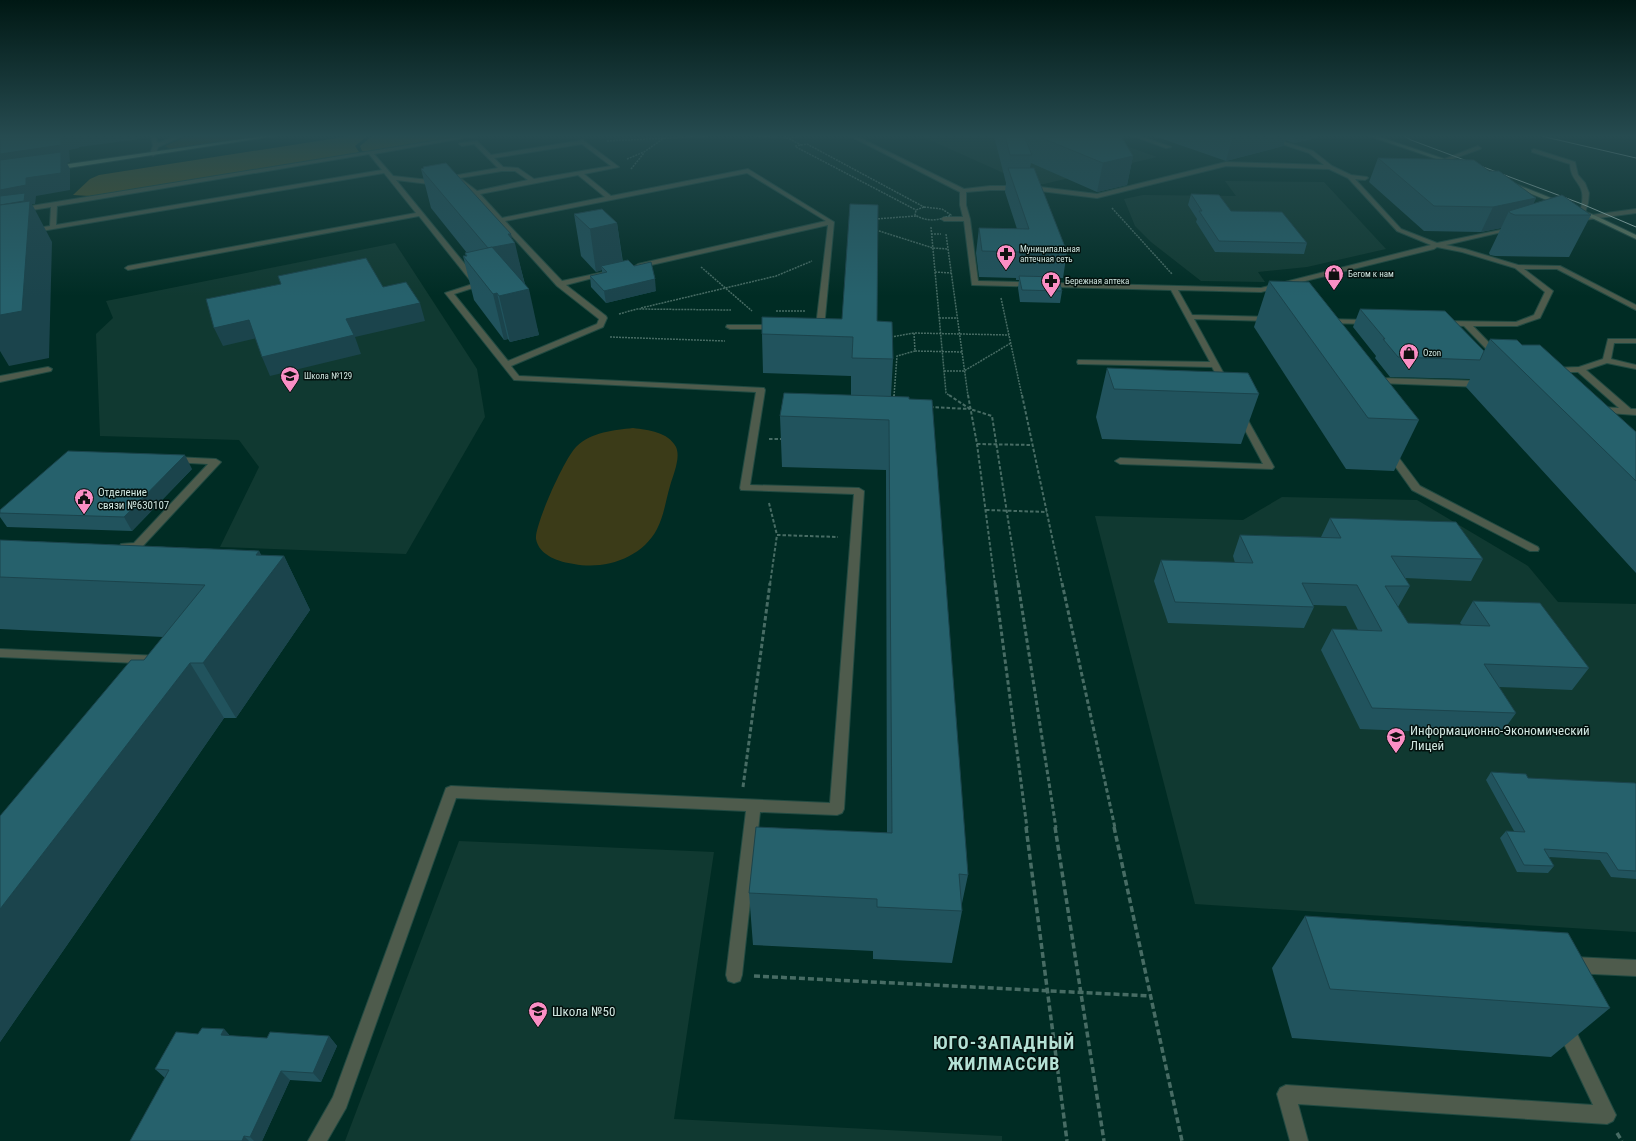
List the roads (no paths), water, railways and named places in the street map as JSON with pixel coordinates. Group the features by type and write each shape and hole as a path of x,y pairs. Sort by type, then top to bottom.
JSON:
{"main road":[{"path":"1521,189 1581,216"},
{"path":"1594,217 1636,237"}],"lane":[{"path":"0,213 146,189"},
{"path":"5,243 3,236 277,189"},
{"path":"317,1141 340,1102 451,792 837,809 859,491 745,488 761,390 517,378 449,293 478,285 401,189"},
{"path":"471,189 476,193 560,284 603,318 600,325 506,365"},
{"path":"476,193 494,189"},
{"path":"599,189 610,198"},
{"path":"501,220 655,189"},
{"path":"777,189 830,222"},
{"path":"959,189 963,191 979,189"},
{"path":"1042,189 1097,196 1124,189"},
{"path":"1361,189 1399,230 1436,245 1463,250 1517,266 1558,267 1636,308"},
{"path":"1584,189 1586,203 1581,216 1594,217 1636,211"},
{"path":"963,191 975,283 1173,287 1263,293 1432,248 1436,245 1519,227"},
{"path":"53,227 54,204"},
{"path":"128,268 420,214"},
{"path":"944,219 967,218"},
{"path":"805,328 820,328 830,222"},
{"path":"628,269 830,222"},
{"path":"1435,323 1517,324 1537,316 1549,291 1517,266"},
{"path":"560,284 612,272"},
{"path":"1173,287 1229,392"},
{"path":"1189,317 1281,319"},
{"path":"1319,321 1335,325 1380,322"},
{"path":"1466,324 1504,362"},
{"path":"730,327 782,328"},
{"path":"1607,360 1611,341 1636,341"},
{"path":"1544,371 1580,368 1607,360 1636,367"},
{"path":"1081,362 1215,365"},
{"path":"0,379 48,368"},
{"path":"1369,368 1378,380 1488,384"},
{"path":"1580,368 1632,412"},
{"path":"1120,461 1269,467 1236,406"},
{"path":"1589,410 1632,412"},
{"path":"1384,443 1416,488 1534,549"},
{"path":"114,546 137,546 216,462 163,460"},
{"path":"0,653 175,660"},
{"path":"734,975 748,806"},
{"path":"1558,964 1636,968"},
{"path":"1299,1141 1286,1094 1607,1115 1558,1012"}],"tram line":[{"path":"1543,189 1636,227"}],"place":[{"name":"Муниципальная аптечная сеть","path":"1006,271"},
{"name":"Бегом к нам","path":"1334,291"},
{"name":"Бережная аптека","path":"1051,298"},
{"name":"Ozon","path":"1409,370"},
{"name":"Школа №129","path":"290,393"},
{"name":"Отделение связи №630107","path":"84,515"},
{"name":"Информационно-Экономический Лицей","path":"1396,754"},
{"name":"Школа №50","path":"538,1028"}],"district":[{"name":"ЮГО-ЗАПАДНЫЙ ЖИЛМАССИВ","path":"1004,1052"}]}
